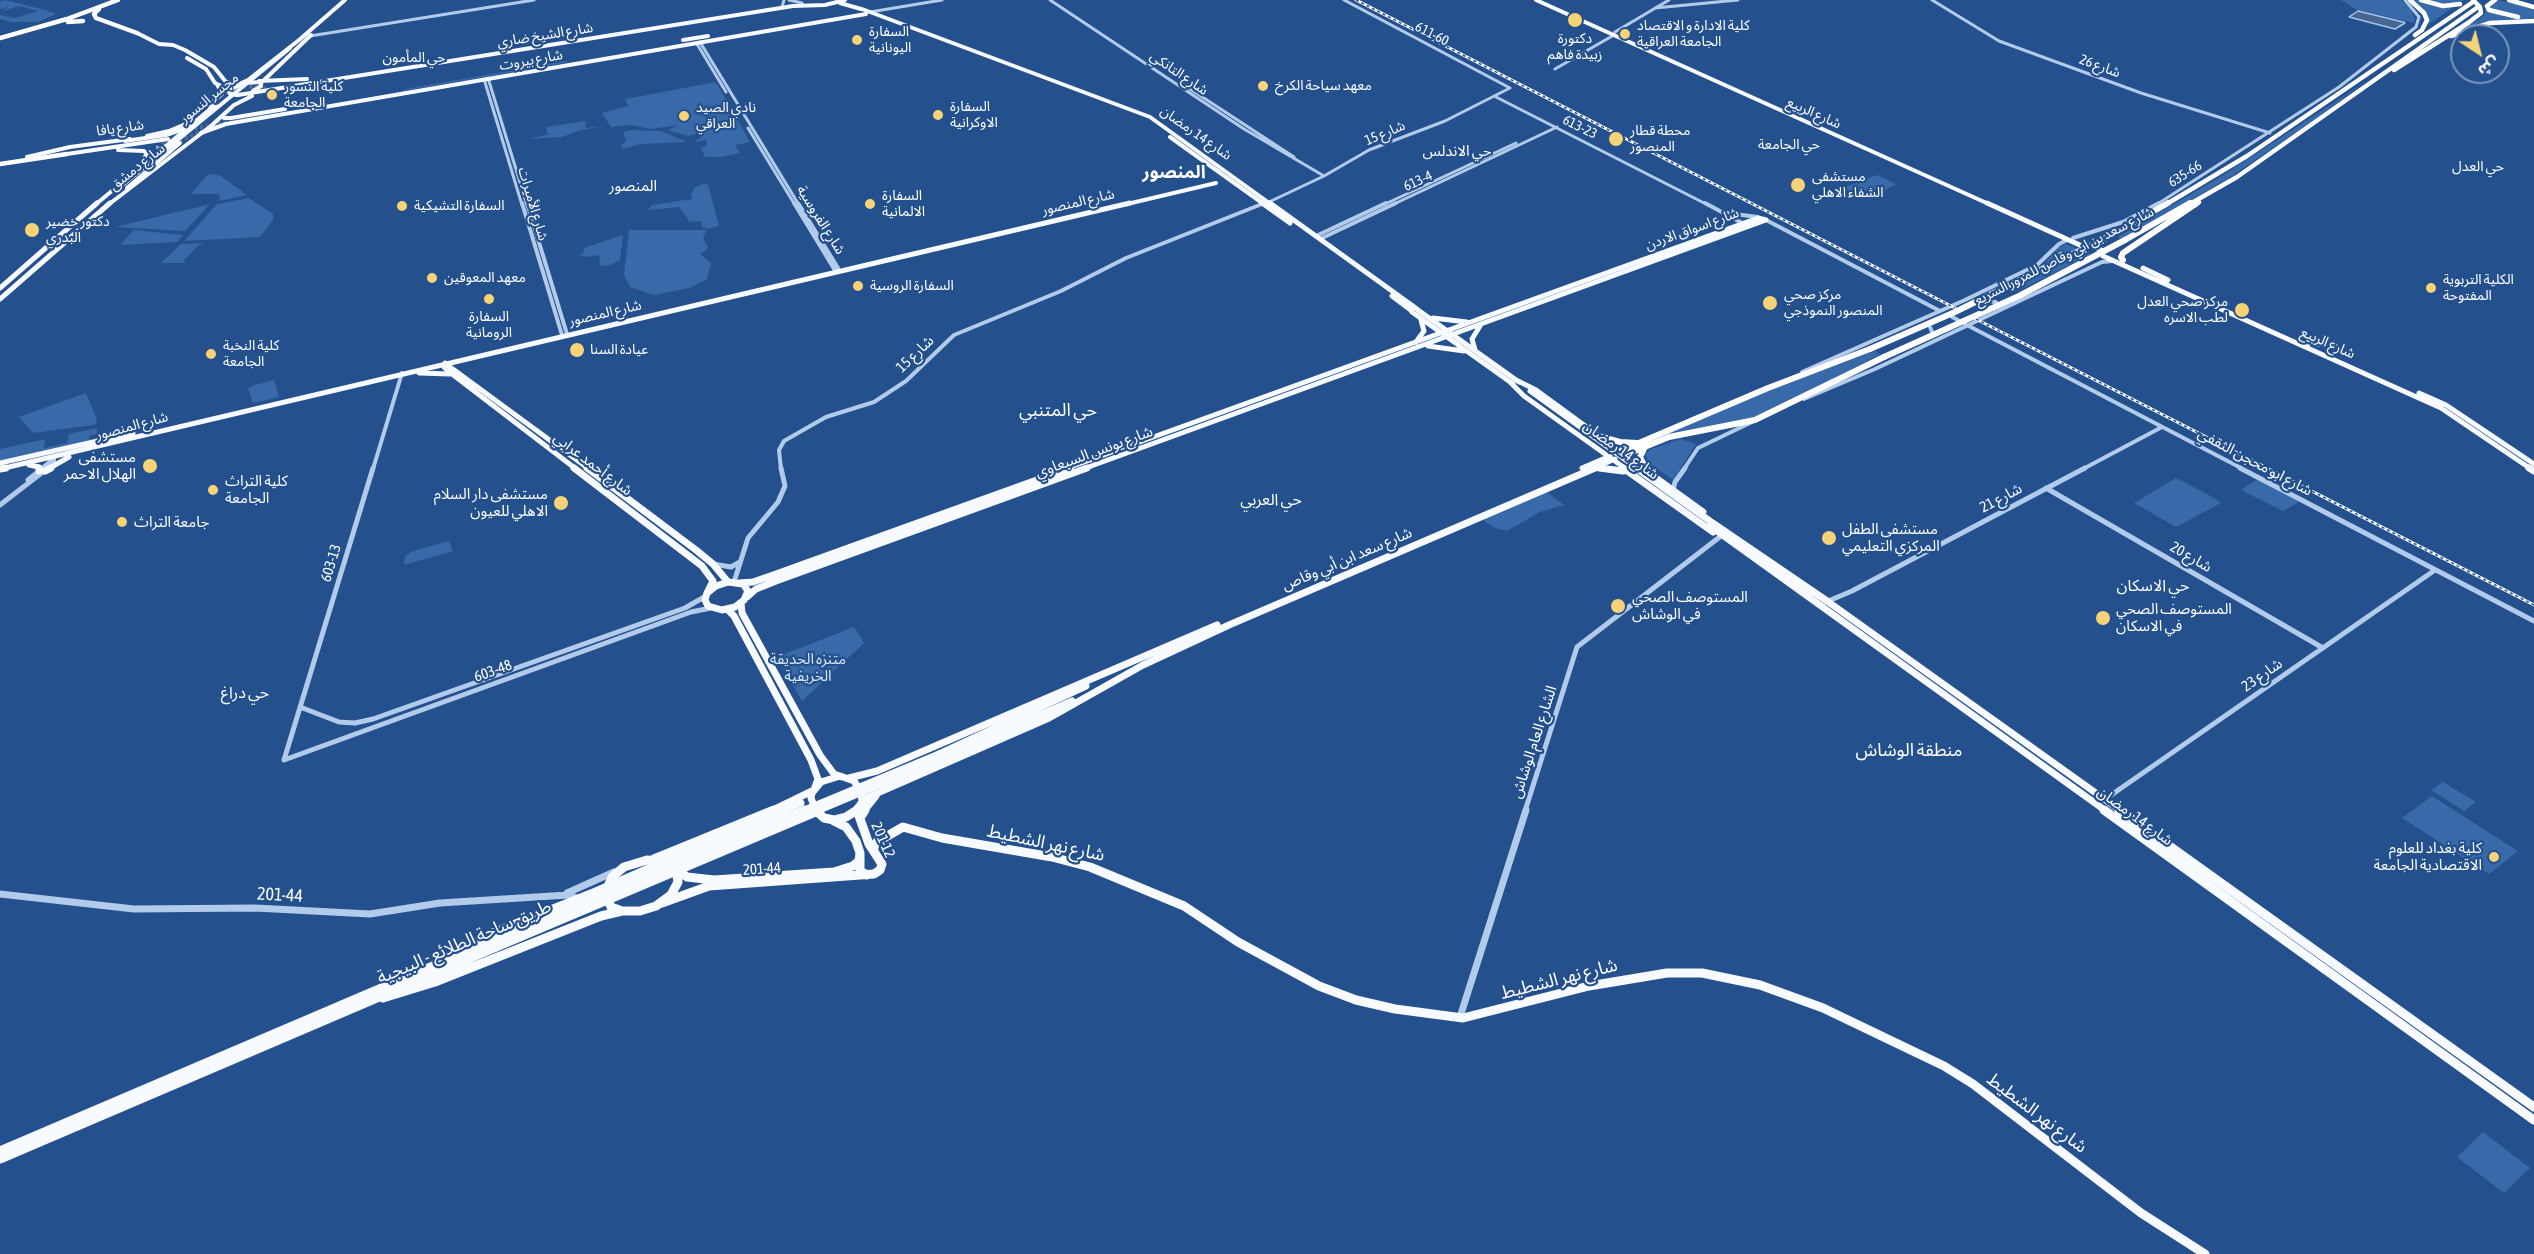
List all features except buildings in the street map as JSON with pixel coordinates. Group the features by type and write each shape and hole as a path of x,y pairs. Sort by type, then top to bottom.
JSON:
{"highway":[{"path":"0,37 115,0"},
{"path":"115,0 96,11 94,16 136,33"},
{"path":"0,37 115,0"},
{"path":"2410,0 2425,15 2427,22 2422,30"},
{"path":"2421,0 2443,6 2460,3"},
{"path":"2378,65 2394,50 2466,0"},
{"path":"2372,83 2477,17 2481,12 2474,0"},
{"name":"شارع سعد بن ابي وقاص للمرور السريع","path":"1622,454 1768,388 1870,349 2041,272 2112,235 2213,177 2284,131 2474,0"},
{"name":"شارع سعد بن ابي وقاص للمرور السريع","path":"1644,444 1755,420 1792,404 1884,357 2019,296 2209,195 2372,83 2487,0"},
{"path":"2495,0 2487,7 2491,11 2506,16 2534,20"},
{"path":"2509,0 2534,4"},
{"path":"2516,0 2534,4"},
{"path":"2527,0 2534,4"},
{"path":"2436,42 2485,24 2534,20"},
{"path":"0,37 56,24 83,21"},
{"name":"شارع يافا","path":"0,163 67,154"},
{"name":"شارع يافا","path":"0,163 30,156"},
{"path":"2161,202 2213,177"},
{"path":"2121,261 2123,253 2209,195"},
{"path":"1600,438 1644,444 1640,457 1648,472"}],"main road":[{"path":"176,137 226,100 229,90 252,76 299,40 345,0"},
{"path":"201,131 237,101 255,90 260,82 351,0"},
{"name":"شارع الشيخ ضاري","path":"237,101 265,88 823,0"},
{"name":"شارع الربيع","path":"1536,0 1820,129 1829,130"},
{"name":"شارع الربيع","path":"1543,0 1597,26"},
{"name":"شارع الشيخ ضاري","path":"265,88 835,1"},
{"name":"شارع 14 رمضان","path":"835,1 840,6 868,13 1143,117 1269,202 1415,311"},
{"name":"شارع 14 رمضان","path":"802,3 847,1 859,10"},
{"path":"818,5 840,6"},
{"name":"شارع بيروت","path":"840,16 859,10"},
{"name":"شارع بيروت","path":"223,115 225,118 243,116 486,78 579,60 868,13"},
{"path":"654,24 676,23"},
{"path":"136,33 159,44 173,45 206,69 217,84 229,90"},
{"name":"شارع الربيع","path":"1615,34 1677,64 1725,81 2084,245"},
{"name":"شارع بيروت","path":"579,60 698,42 727,35"},
{"name":"مجسر النسور","path":"118,196 308,38"},
{"name":"مجسر النسور","path":"107,197 299,40"},
{"path":"538,42 544,44"},
{"path":"447,60 475,52"},
{"path":"189,57 214,67 228,82 240,84"},
{"path":"204,62 237,101"},
{"name":"شارع بيروت","path":"201,131 236,122 390,93 569,62"},
{"name":"شارع الشيخ ضاري","path":"240,84 363,73"},
{"path":"252,76 251,79 254,80 268,75"},
{"path":"268,75 267,80 276,82"},
{"path":"237,101 265,88 342,75"},
{"path":"224,79 233,82 252,76"},
{"path":"237,101 304,83"},
{"name":"شارع يافا","path":"30,156 70,147 150,136 175,129 192,120 221,95 222,92 217,84"},
{"path":"237,101 255,90"},
{"path":"264,114 366,96"},
{"name":"شارع دمشق","path":"0,299 118,196 223,115 237,101"},
{"path":"176,137 215,105"},
{"path":"236,122 225,122 243,116"},
{"path":"30,156 172,133 202,120"},
{"path":"150,136 189,126"},
{"name":"شارع دمشق","path":"1,287 107,197 162,145 176,137"},
{"path":"30,156 141,140"},
{"name":"شارع يافا","path":"67,154 168,140"},
{"path":"67,154 162,145"},
{"path":"86,152 131,149 144,151 146,156 135,172"},
{"name":"شارع 14 رمضان","path":"1231,178 1262,204 1423,316 1722,534 1825,605 2089,805 2534,1119"},
{"name":"شارع المنصور","path":"0,469 54,458 155,431 564,333 1231,178"},
{"name":"شارع اسواق الاردن","path":"1448,334 1743,224 1763,219"},
{"name":"شارع اسواق الاردن","path":"1592,281 1750,226 1763,219"},
{"name":"شارع الربيع","path":"2099,251 2441,408 2534,471"},
{"name":"شارع الربيع","path":"2153,276 2446,405 2534,464"},
{"path":"12,278 14,280 23,279"},
{"path":"1,287 15,284 14,287"},
{"path":"1423,316 1444,321 1478,323 1472,339 1472,351 1417,345 1424,331 1423,316"},
{"name":"شارع المنصور","path":"448,361 564,333"},
{"name":"شارع يونس السبعاوي","path":"727,609 744,600 759,587 1448,334"},
{"path":"2307,343 2335,345"},
{"path":"459,371 458,365 470,357"},
{"name":"شارع أحمد عرابي","path":"448,361 444,367 452,374 702,566 713,581 706,595"},
{"name":"شارع أحمد عرابي","path":"434,362 448,361 734,582 747,588 744,600"},
{"name":"شارع المنصور","path":"0,463 434,362"},
{"path":"402,373 452,374"},
{"name":"شارع 14 رمضان","path":"1513,381 1536,390 1673,490 1717,523 1722,534"},
{"name":"شارع 14 رمضان","path":"1513,381 1524,396 1706,528 1722,534"},
{"path":"36,455 49,454 54,458 64,453 138,432"},
{"name":"شارع يونس السبعاوي","path":"706,595 716,586 734,582 753,582 1172,434"},
{"path":"1589,442 1595,457 1591,467 1616,469 1635,477"},
{"path":"18,466 35,466 42,471 85,450"},
{"name":"شارع سعد ابن أبي وقاص","path":"1147,655 1612,458"},
{"name":"شارع سعد ابن أبي وقاص","path":"1096,690 1158,657 1229,625 1591,467"},
{"path":"706,595 706,603 711,608 727,609 734,616 814,769 818,779 811,798 816,812 827,819 850,816 862,802 894,785 1040,722 1096,690"},
{"path":"744,600 743,615 826,764 834,774 846,777 859,789 862,802"},
{"name":"شارع 14 رمضان","path":"1825,605 1872,634 2057,764 2103,800 2534,1107"},
{"path":"1872,634 1883,636"},
{"path":"826,764 832,770 848,775 864,775 877,771 1147,655"},
{"path":"941,756 1147,655"},
{"path":"941,756 1096,690"},
{"name":"طريق ساحة الطلائع - البيجية","path":"0,1151 494,940 941,756"},
{"path":"795,801 813,784 816,775 814,769"},
{"path":"622,911 611,907 606,899 606,890 609,881 624,867 684,848 795,801 830,778 877,771"},
{"path":"883,838 872,840 863,832 861,818 868,804 894,785"},
{"path":"494,940 596,892 804,802 814,790"},
{"name":"201-12","path":"827,819 839,822 846,827 856,841 860,853 860,871 867,875 878,872 882,867 881,861 863,832 859,816 862,802"},
{"name":"شارع نهر الشطيط","path":"883,838 903,827 942,838 1052,857 1090,867 1184,906 1238,942 1331,991 1382,1006 1460,1017 1488,1013 1589,986 1655,974 1702,973 1774,989 1864,1026 1944,1066 1979,1089 2141,1213 2205,1254"},
{"path":"2144,829 2161,835"},
{"path":"875,853 874,846 883,838"},
{"path":"647,860 667,862 687,877 714,880 834,872 853,866 858,861 860,853"},
{"path":"346,1010 422,987 601,916 622,911 640,911 662,903 676,886 678,877 676,870"},
{"name":"201-44","path":"662,903 709,886 867,875"},
{"name":"طريق ساحة الطلائع - البيجية","path":"0,1159 346,1010 494,940"},
{"path":"2454,1044 2462,1056"}],"street":[{"path":"308,38 524,0"},
{"path":"369,24 534,0"},
{"path":"782,7 786,3 784,0"},
{"path":"789,0 802,3"},
{"path":"868,13 942,0"},
{"name":"شارع التانكي","path":"1050,0 1067,9"},
{"name":"شارع التانكي","path":"1056,0 1271,144 1324,176"},
{"name":"611-60","path":"1344,0 1509,86"},
{"path":"1555,69 1669,0"},
{"path":"1655,8 1738,0"},
{"name":"شارع 26","path":"1932,0 1999,40 2141,93 2270,133"},
{"name":"635-66","path":"2070,239 2123,222 2161,202 2338,87 2414,29 2419,22 2416,12 2405,0"},
{"name":"شارع الفروسية","path":"698,42 836,270"},
{"name":"شارع الأميرات","path":"486,78 564,333"},
{"name":"شارع 15","path":"1269,202 1324,176 1369,150 1445,121 1509,86"},
{"name":"613-23","path":"1494,96 1750,226"},
{"name":"613-4","path":"1318,237 1555,126"},
{"name":"شارع 15","path":"734,582 748,538 778,502 785,486 779,461 779,450 784,441 826,417 874,402 906,381 954,335 1061,291 1126,258 1262,204"},
{"name":"613-23","path":"1719,211 1763,219"},
{"path":"1763,219 1943,312"},
{"path":"1768,388 1943,312 2037,265 2059,244 2070,239"},
{"path":"1792,404 2102,262 2121,261"},
{"path":"1965,300 1972,300"},
{"path":"1986,302 1996,302"},
{"path":"1952,317 1958,320"},
{"name":"شارع ابو محجن الثقفي","path":"1966,325 2534,621"},
{"name":"603-13","path":"284,760 402,373"},
{"path":"1673,490 1675,482 1698,448 1755,420"},
{"name":"شارع 21","path":"1825,605 2162,427"},
{"path":"0,504 54,462 54,458"},
{"name":"شارع 20","path":"2046,488 2323,648"},
{"name":"الشارع العام الوشاش","path":"1460,1017 1577,647 1722,534"},
{"path":"713,564 731,567 740,562"},
{"name":"شارع 23","path":"2103,800 2435,570"},
{"name":"603-48","path":"284,760 398,719 685,608 706,595"},
{"name":"603-48","path":"300,706 322,717 344,723 367,721 691,612 711,608"},
{"path":"396,711 398,719"},
{"name":"201-44","path":"557,895 579,889 624,867"},
{"name":"201-44","path":"0,894 134,909 255,908 370,914 440,903 557,895 573,895 582,900 603,896 606,899"}],"green space":[{"path":"5,0 56,14 38,22 11,22 0,19 0,15 15,18 38,11 19,6 0,12 9,7 0,9 0,2"},
{"path":"2341,0 2401,0 2409,6 2415,19 2414,23 2357,10"},
{"path":"2412,0 2463,0 2428,25 2428,21"},
{"path":"2497,0 2534,7 2534,18 2525,18 2534,19 2470,24 2485,14 2485,9 2505,15 2489,7"},
{"path":"569,62 397,92 411,88"},
{"path":"2371,78 2229,178 2123,239 2117,237 2222,176"},
{"name":"نادي الصيد العراقي","path":"716,82 750,142 735,145 740,153 721,157 705,157 701,148 706,146 707,142 705,140 697,142 695,140 701,138 697,134 688,136 668,130 679,125 651,129 630,125 611,127 602,113 628,106 625,99"},
{"path":"585,121 586,128 605,126 581,130 562,137 529,139 549,134 547,127"},
{"path":"661,131 687,142 641,144 623,149 621,145 626,141 623,132"},
{"path":"207,175 221,176 247,195 220,201 219,194 191,194"},
{"path":"1877,175 1896,184 1869,200 1843,188"},
{"path":"708,184 719,226 708,229 702,227 701,221 688,222 689,220 679,207 648,210 652,205 692,199 691,194 695,187"},
{"path":"249,198 273,214 273,220 260,237 184,241 217,204"},
{"path":"209,205 185,231 115,227 202,206"},
{"path":"134,230 183,235 177,242 120,245"},
{"path":"629,230 707,230 703,238 708,248 700,254 711,263 707,279 689,288 654,295 630,287 624,275"},
{"path":"623,235 620,260 610,265 600,266 599,255 587,257 579,255 584,252 584,248"},
{"path":"204,243 183,261 186,261 184,263 161,263 181,244"},
{"path":"2065,244 2091,254 2018,291 1987,292 2044,264 2058,248"},
{"path":"1875,351 1881,354 1764,414 1739,423 1662,436 1774,388"},
{"path":"274,380 279,397 253,403 248,389 254,385"},
{"path":"86,393 96,417 97,423 94,425 33,433 19,417"},
{"path":"97,428 97,434 89,436 92,440 0,461 0,449 45,439 44,448 67,443 69,434"},
{"path":"1681,439 1696,444 1673,480 1649,463 1645,454 1651,449"},
{"path":"2176,478 2221,503 2176,527 2134,503"},
{"path":"2257,479 2299,502 2283,511 2241,490"},
{"path":"1547,492 1564,505 1540,512 1507,531 1495,528 1484,521 1485,519"},
{"path":"449,541 453,551 404,565 405,556 413,551"},
{"name":"متنزه الحديقة الخريفية","path":"854,627 864,643 802,701 777,657"},
{"path":"2443,782 2476,802 2464,811 2431,790"},
{"path":"2432,796 2518,851 2489,874 2402,818"},
{"path":"2483,1132 2530,1168 2504,1193 2457,1157"}],"shaded area":[{"path":"2358,11 2405,23 2395,29 2349,17"}],"tunnel":[{"path":"231,86 256,87"},
{"path":"251,91 266,88"},
{"path":"188,130 264,114"},
{"path":"161,144 181,140 207,129"}],"railway":[{"path":"1356,0 1955,308"},
{"path":"1976,319 2534,605"}],"place":[{"name":"دكتورة زبيدة فاهم","path":"1575,20"},
{"name":"كلية الادارة و الاقتصاد الجامعة العراقية","path":"1625,34"},
{"name":"السفارة اليونانية","path":"857,40"},
{"name":"معهد سياحة الكرخ","path":"1263,86"},
{"name":"كلية النسور الجامعة","path":"272,95"},
{"name":"السفارة الاوكرانية","path":"938,115"},
{"name":"نادي الصيد العراقي","path":"684,116"},
{"name":"محطة قطار المنصور","path":"1616,139"},
{"name":"مستشفى الشفاء الاهلي","path":"1798,185"},
{"name":"السفارة الالمانية","path":"870,204"},
{"name":"السفارة التشيكية","path":"402,206"},
{"name":"دكتور خضير البدري","path":"32,230"},
{"name":"معهد المعوقين","path":"432,278"},
{"name":"السفارة الروسية","path":"858,286"},
{"name":"الكلية التربوية المفتوحة","path":"2431,288"},
{"name":"السفارة الرومانية","path":"489,299"},
{"name":"مركز صحي المنصور النموذجي","path":"1770,303"},
{"name":"مركز صحي العدل لطب الاسره","path":"2242,310"},
{"name":"عيادة السنا","path":"577,350"},
{"name":"كلية النخبة الجامعة","path":"211,354"},
{"name":"مستشفى الهلال الاحمر","path":"150,466"},
{"name":"كلية التراث الجامعة","path":"213,490"},
{"name":"مستشفى دار السلام الاهلي للعيون","path":"561,503"},
{"name":"جامعة التراث","path":"122,522"},
{"name":"مستشفى الطفل المركزي التعليمي","path":"1829,538"},
{"name":"المستوصف الصحي في الوشاش","path":"1618,606"},
{"name":"المستوصف الصحي في الاسكان","path":"2103,618"},
{"name":"كلية بغداد للعلوم الاقتصادية الجامعة","path":"2494,857"}],"district":[{"name":"حي المأمون","path":"414,58"},
{"name":"حي الجامعة","path":"1789,145"},
{"name":"حي الاندلس","path":"1457,151"},
{"name":"حي العدل","path":"2478,167"},
{"name":"المنصور","path":"1174,172"},
{"name":"المنصور","path":"633,186"},
{"name":"حي المتنبي","path":"1058,410"},
{"name":"حي العربي","path":"1271,500"},
{"name":"حي الاسكان","path":"2153,586"},
{"name":"حي دراغ","path":"245,693"},
{"name":"منطقة الوشاش","path":"1909,750"}]}
